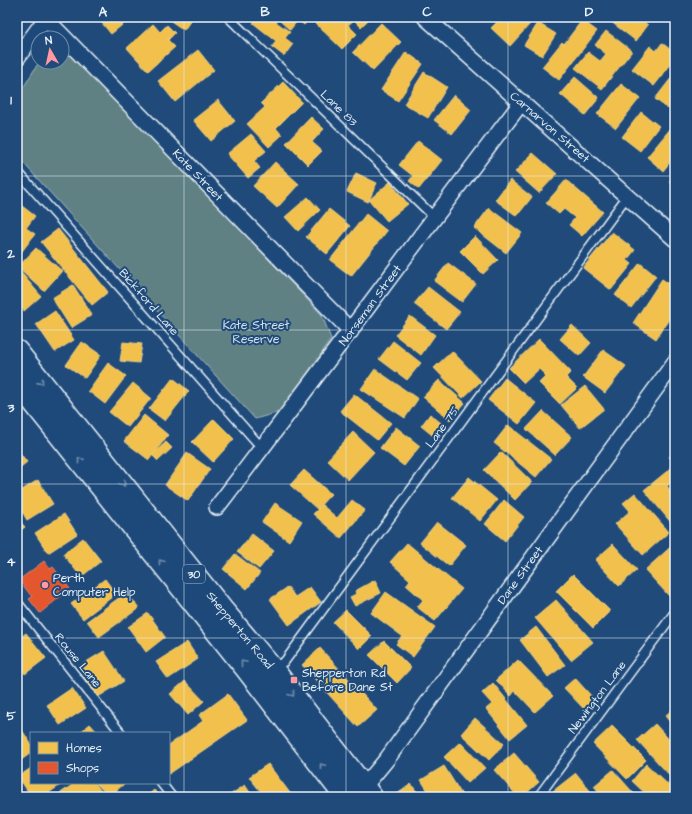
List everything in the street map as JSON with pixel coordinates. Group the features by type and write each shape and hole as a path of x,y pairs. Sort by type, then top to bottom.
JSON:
{"highway":[{"name":"Shepperton Road","path":"17,352 222,610 273,670 360,794"},
{"name":"Shepperton Road","path":"17,381 247,669 360,794"}],"street":[{"name":"Carnarvon Street","path":"425,17 675,239"},
{"path":"17,58 47,18"},
{"name":"Kate Street","path":"47,18 351,331"},
{"name":"Norseman Street","path":"217,507 522,102"},
{"name":"Dane Street","path":"360,794 675,362"}],"lane":[{"name":"Lane 83","path":"228,17 434,217"},
{"name":"Bickford Lane","path":"17,171 262,448"},
{"name":"Lane 75","path":"273,670 285,661 628,196"},
{"name":"Rouse Lane","path":"17,602 120,732"},
{"name":"Newington Lane","path":"538,797 675,612"},
{"path":"162,784 172,797"}],"green space":[{"name":"Kate Street Reserve","path":"70,52 322,315 331,339 283,411 255,419 17,156 17,98 34,70 70,70"}],"building: Homes":[{"path":"97,17 132,17 111,34"},
{"path":"165,17 193,17 184,30"},
{"path":"257,17 280,17 276,22 290,32 285,38 293,44 284,56 272,47 276,41 253,23"},
{"path":"283,17 311,17 304,25 298,20 290,30 280,21"},
{"path":"321,17 371,17 361,27 354,20 348,25 357,34 342,49 315,23"},
{"path":"502,17 522,17 530,24 510,46 491,28"},
{"path":"612,17 638,17 648,25 636,41 610,21"},
{"path":"582,20 597,31 559,80 542,67 562,42 564,44"},
{"path":"381,23 401,42 373,71 353,52"},
{"path":"538,23 556,34 542,56 524,45"},
{"path":"153,24 160,32 167,25 175,33 168,40 175,47 148,71 127,48"},
{"path":"606,31 632,51 602,89 575,68 588,52 600,61 606,54 595,45"},
{"path":"662,43 675,53 675,59 654,86 632,69 650,46 656,51"},
{"path":"198,50 214,70 175,102 158,81"},
{"path":"406,52 423,64 398,101 381,90"},
{"path":"424,72 447,87 428,118 404,104"},
{"path":"675,73 675,100 668,109 655,99"},
{"path":"575,77 599,98 585,115 560,94"},
{"path":"283,82 302,102 276,128 282,135 269,147 247,124 265,107 261,103"},
{"path":"621,84 640,98 616,128 597,114"},
{"path":"454,95 471,110 452,134 434,120"},
{"path":"218,100 235,121 211,141 193,120"},
{"path":"641,112 659,126 640,151 622,137"},
{"path":"311,117 324,129 312,142 322,151 308,165 286,143"},
{"path":"671,128 675,131 675,156 663,171 647,157"},
{"path":"251,134 266,151 254,161 260,168 248,178 227,154"},
{"path":"418,141 442,160 419,189 409,181 413,176 399,165"},
{"path":"533,153 557,174 539,193 515,172"},
{"path":"275,162 299,184 277,208 253,186"},
{"path":"356,173 377,183 368,202 347,192"},
{"path":"675,174 675,187 669,182"},
{"path":"510,180 532,197 517,216 495,200"},
{"path":"566,180 603,212 582,236 569,225 575,218 564,209 559,214 546,203"},
{"path":"390,182 408,204 387,221 369,200"},
{"path":"308,197 320,210 298,231 285,217"},
{"path":"22,206 35,216 26,228 35,234 17,258 17,213"},
{"path":"489,208 522,233 506,253 474,228"},
{"path":"329,209 350,226 327,254 306,237"},
{"path":"366,214 387,231 351,276 330,260"},
{"path":"58,229 108,292 92,305 41,242"},
{"path":"612,232 635,250 627,260 632,264 611,290 583,268"},
{"path":"475,236 498,260 483,274 460,251"},
{"path":"36,248 62,271 44,291 18,267"},
{"path":"448,263 476,284 462,302 434,281"},
{"path":"640,263 656,276 631,308 615,295"},
{"path":"18,269 41,296 24,311 17,303"},
{"path":"662,279 675,288 675,310 656,339 633,323"},
{"path":"73,285 92,315 71,328 52,298"},
{"path":"428,287 460,312 446,329 414,304"},
{"path":"55,311 74,340 55,352 36,324"},
{"path":"410,316 435,335 421,355 395,335"},
{"path":"572,325 591,343 579,356 560,339"},
{"path":"539,339 571,372 566,377 577,388 560,404 539,383 546,376 539,369 524,383 509,368"},
{"path":"393,341 421,363 407,380 379,359"},
{"path":"82,342 101,355 85,378 66,365"},
{"path":"123,342 142,344 139,363 120,361"},
{"path":"603,350 626,366 605,393 583,377"},
{"path":"452,351 481,381 463,398 434,368"},
{"path":"108,363 126,376 105,404 88,391"},
{"path":"375,369 418,399 405,418 361,389"},
{"path":"173,378 189,391 165,421 149,409"},
{"path":"505,378 536,403 519,424 488,400"},
{"path":"439,380 465,403 450,420 423,397"},
{"path":"133,383 151,398 128,427 109,412"},
{"path":"585,386 604,409 580,428 561,405"},
{"path":"354,394 391,423 377,440 340,411"},
{"path":"543,411 572,437 555,455 526,429"},
{"path":"430,414 446,427 437,439 421,426"},
{"path":"144,415 168,435 149,460 124,441"},
{"path":"214,419 234,439 213,462 192,442"},
{"path":"508,425 551,459 536,477 494,443"},
{"path":"396,427 420,446 404,466 380,448"},
{"path":"353,432 374,452 348,480 327,460"},
{"path":"166,442 172,448 158,461 152,455"},
{"path":"17,449 27,462 17,470"},
{"path":"675,451 675,463 669,457"},
{"path":"501,452 532,482 515,500 484,470"},
{"path":"187,453 210,469 188,501 165,485"},
{"path":"671,468 675,473 675,480 667,486 675,496 675,524 673,525 644,490"},
{"path":"304,470 331,494 317,509 290,485"},
{"path":"469,477 497,500 480,521 452,498"},
{"path":"38,480 53,504 27,520 17,503 17,493"},
{"path":"635,493 669,532 643,555 615,524 630,511 623,503"},
{"path":"352,500 365,510 341,538 313,514 322,505 337,518"},
{"path":"504,500 524,517 505,541 485,524"},
{"path":"275,503 302,521 289,541 262,522"},
{"path":"64,514 77,534 48,553 35,533"},
{"path":"17,518 25,527 17,533"},
{"path":"437,522 466,545 449,566 420,543"},
{"path":"252,534 274,551 259,569 237,552"},
{"path":"83,538 101,561 81,577 63,554"},
{"path":"407,543 462,589 435,621 417,607 423,600 406,585 410,580 390,562"},
{"path":"675,543 675,593 670,597 645,570"},
{"path":"613,544 637,570 619,586 595,560"},
{"path":"235,554 260,573 247,589 223,569"},
{"path":"573,574 610,611 593,628 556,591"},
{"path":"105,579 116,594 83,619 71,604"},
{"path":"375,580 381,593 355,606 350,597 356,594 355,591"},
{"path":"288,587 295,597 310,587 321,602 289,625 270,599"},
{"path":"127,592 139,608 99,637 87,621"},
{"path":"386,592 435,627 413,657 396,644 402,636 371,613"},
{"path":"556,600 593,642 571,660 535,618"},
{"path":"346,610 372,636 359,649 333,622"},
{"path":"148,613 165,637 146,652 128,627"},
{"path":"536,627 565,665 548,677 520,640"},
{"path":"26,633 46,658 25,674 17,664 17,640"},
{"path":"384,641 411,668 397,683 369,655"},
{"path":"187,642 198,659 168,679 156,662"},
{"path":"320,648 377,710 358,727 302,665"},
{"path":"104,651 124,681 98,697 78,667"},
{"path":"518,660 553,696 535,712 515,691 511,696 496,680"},
{"path":"575,678 594,699 584,709 564,688"},
{"path":"185,681 204,701 188,715 170,694"},
{"path":"493,683 527,725 510,739 486,709 492,704 482,693"},
{"path":"72,688 86,708 60,725 47,705"},
{"path":"228,694 247,720 170,773 170,744 203,721 199,715"},
{"path":"675,707 675,728 665,716"},
{"path":"475,718 504,744 489,760 461,734"},
{"path":"90,724 97,732 80,732"},
{"path":"655,724 675,746 674,780 637,740"},
{"path":"612,726 646,760 627,779 593,744"},
{"path":"22,730 30,742 30,754 17,763 17,734"},
{"path":"460,742 485,768 468,783 444,757"},
{"path":"514,753 539,782 522,797 518,797 494,770"},
{"path":"268,764 293,797 265,797 249,777"},
{"path":"646,764 675,791 671,797 649,797 632,781"},
{"path":"444,766 462,795 460,797 432,797 421,780"},
{"path":"30,769 30,784 62,784 43,797 32,797 18,777"},
{"path":"613,770 637,797 603,797 594,786"},
{"path":"576,773 595,797 558,797 553,791"},
{"path":"74,784 96,784 105,797 55,797"},
{"path":"97,784 124,784 109,797"},
{"path":"411,784 421,797 393,797"},
{"path":"245,785 253,797 227,797"},
{"path":"154,790 160,797 146,797"}],"building: Shops":[{"name":"Perth Computer Help","path":"44,561 50,569 53,567 70,589 40,613 29,599 32,597 19,580"}],"place":[{"name":"Perth Computer Help","path":"45,585"},
{"name":"Shepperton Rd Before Dane St","path":"294,680"}]}
